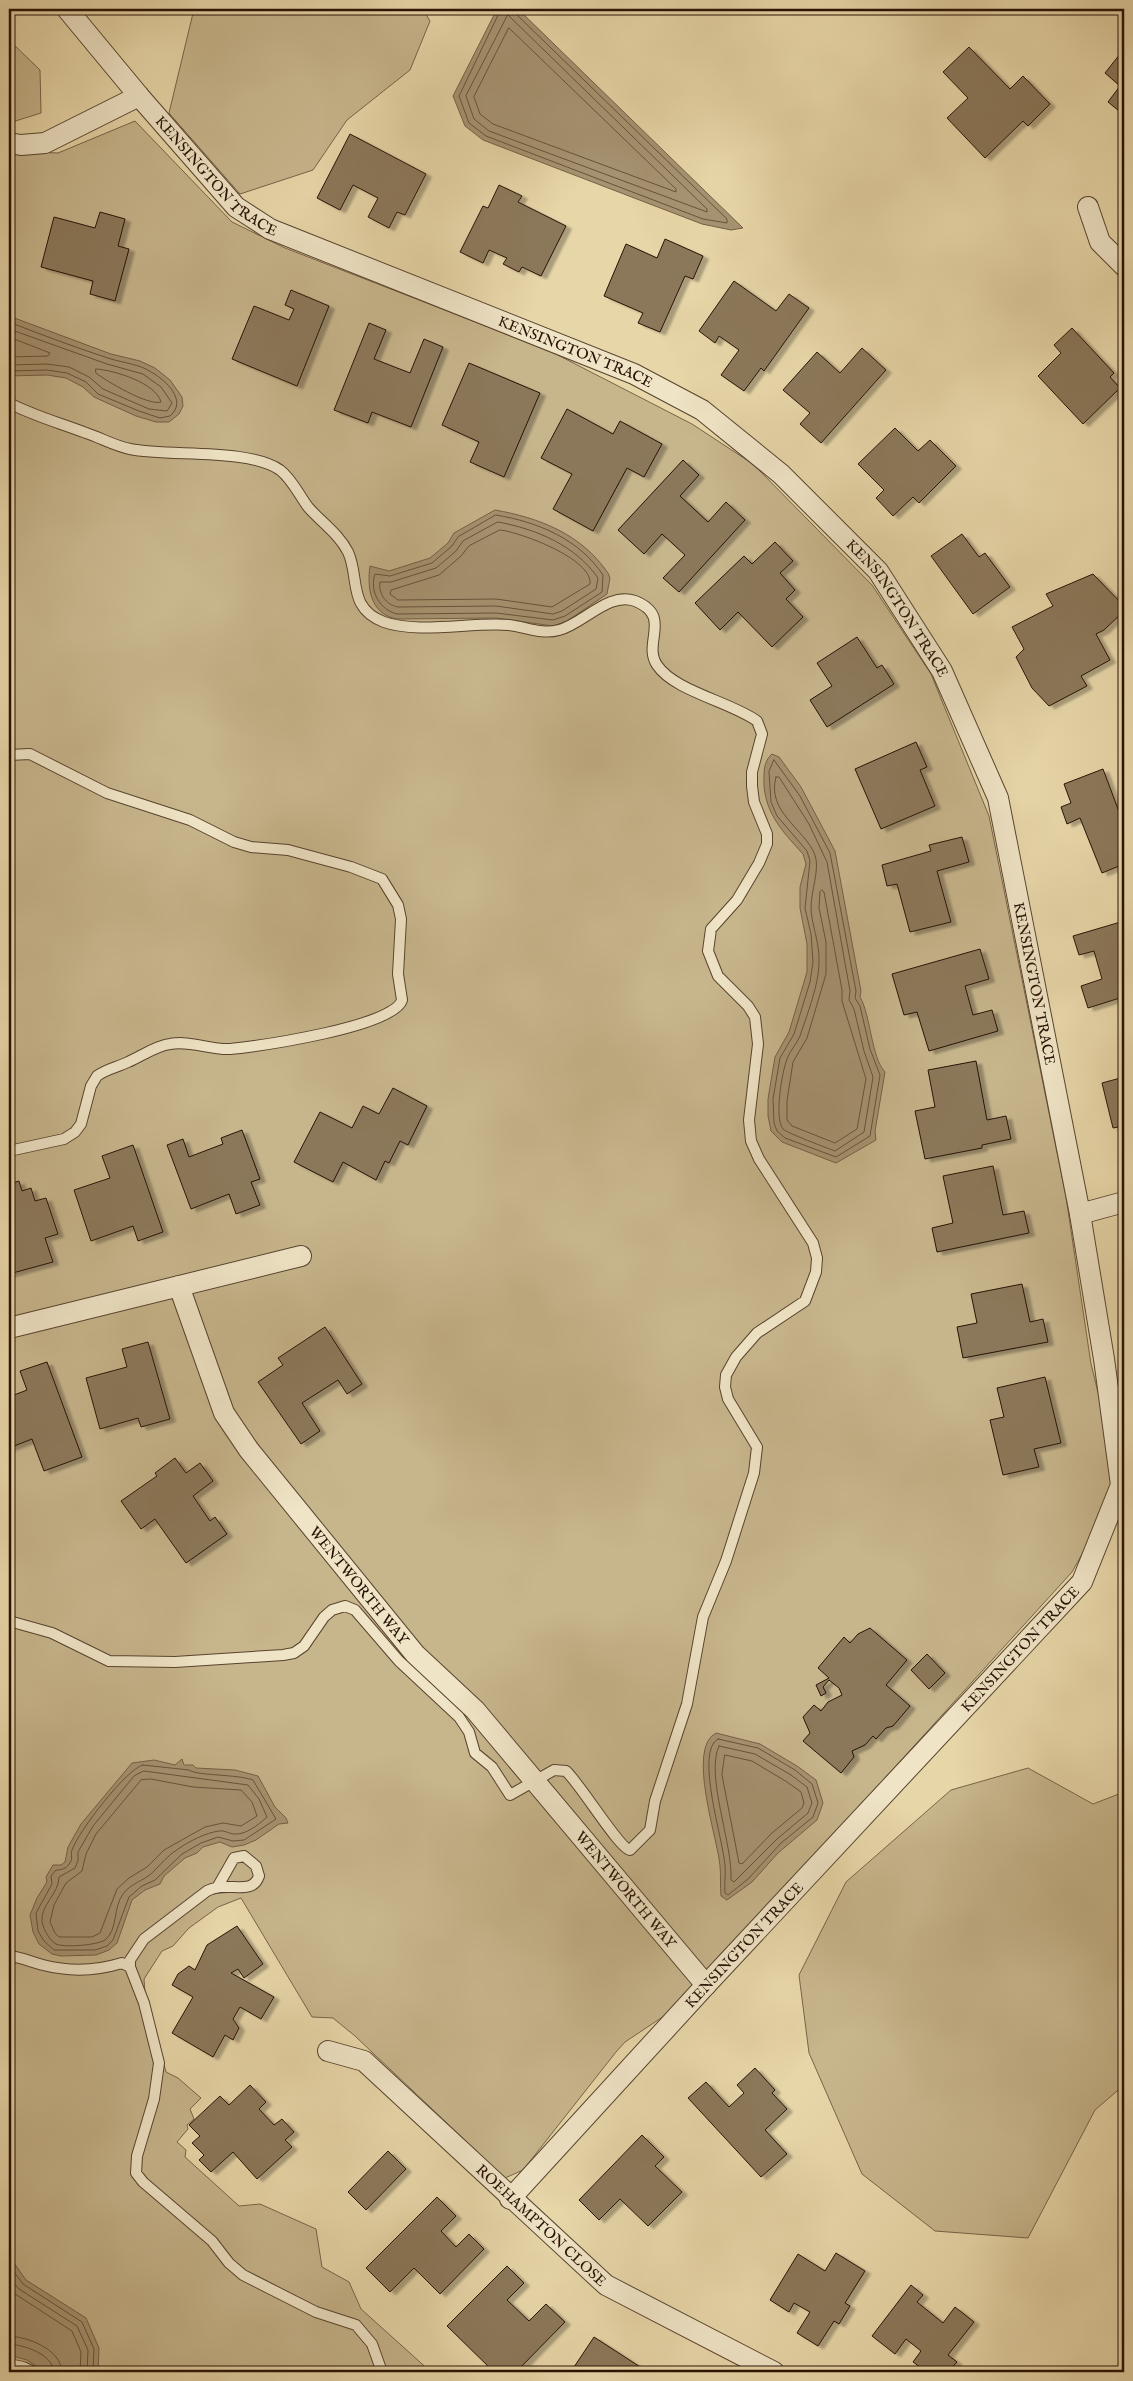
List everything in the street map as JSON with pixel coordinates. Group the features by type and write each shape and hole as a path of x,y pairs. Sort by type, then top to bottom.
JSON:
{"street":[{"name":"KENSINGTON TRACE","path":"67,9 139,96 236,207 270,229 634,374 702,410 781,474 878,571 942,671 998,798 1080,1214 1104,1359 1121,1485 1082,1582 706,1985 510,2199"},
{"path":"9,144 45,143 139,96"},
{"path":"1088,207 1100,242 1124,266"},
{"path":"1080,1214 1124,1202"},
{"path":"9,1328 301,1256"},
{"name":"WENTWORTH WAY","path":"179,1286 224,1413 249,1450 416,1654 475,1710 706,1985"},
{"name":"ROEHAMPTON CLOSE","path":"328,2051 364,2061 510,2199 606,2285 774,2372"}],"lane":[{"path":"9,403 32,414 128,448 260,461 279,470 346,549 352,565 354,586 364,607 374,616 387,623 440,627 508,625 552,632 570,627 618,600 636,602 648,610 654,619 656,630 653,656 661,670 675,681 753,719 761,729 761,742 752,772 752,786 754,802 767,834 767,844 759,863 737,900 712,928 708,951 718,976 748,1006 755,1017 758,1044 749,1120 751,1141 759,1159 813,1243 817,1258 816,1272 805,1301 757,1333 736,1357 726,1375 725,1387 728,1399 758,1447 754,1474 726,1561 703,1617 687,1704 655,1801 650,1830 630,1850 626,1849 588,1796 566,1771 554,1770 510,1795 492,1767 475,1753 469,1732 458,1717 399,1661 361,1614 351,1608 344,1606 332,1610 324,1617 304,1646 294,1652 283,1655 175,1662 109,1661 52,1633 9,1621"},
{"path":"9,755 30,754 107,793 190,820 234,842 252,847 288,850 351,867 382,879 398,905 401,919 398,974 402,1000 395,1009 385,1015 292,1041 229,1049 182,1043 163,1046 99,1074 94,1079 81,1124 70,1136 9,1151"},
{"path":"218,1886 183,1908 144,1939 134,1952 130,1967 144,2003 159,2063 152,2106 137,2156 136,2167 138,2176 212,2241 229,2263 243,2275 316,2312 356,2325 372,2344 382,2372"},
{"path":"9,1956 44,1965 83,1970 99,1969 122,1963 130,1967"},
{"path":"9,2364 34,2372"}],"shaded area":[{"path":"194,9 423,9 430,21 410,70 347,120 313,170 240,194 169,113"},
{"path":"9,40 40,70 41,113 9,123"},
{"path":"135,121 232,222 285,248 548,350 692,424 753,464 872,585 931,674 989,816 1066,1197 1091,1364 1121,1485 1072,1572 676,2008 625,2042 523,2170 505,2178 355,2036 333,2018 312,2017 241,1898 218,1907 189,1928 173,1946 162,1951 144,1979 145,1992 166,2072 178,2078 201,2098 190,2109 194,2119 187,2125 188,2129 177,2142 186,2150 185,2157 239,2206 260,2204 316,2229 322,2267 349,2282 361,2309 431,2372 9,2372 9,151 58,153"},
{"path":"1028,1768 1093,1804 1124,1792 1124,2085 1095,2110 1028,2238 935,2231 862,2174 809,2053 799,1975 846,1882 951,1790"}],"water":[{"path":"497,9 518,9 743,228 731,230 702,224 483,140 465,126 453,96"},
{"path":"9,316 111,354 140,361 155,368 170,380 182,397 183,406 179,414 169,422 156,422 136,416 94,397 83,387 66,378 47,375 9,376"},
{"path":"495,510 512,513 543,523 572,538 597,559 608,573 610,578 607,594 567,621 553,626 496,618 397,619 381,612 372,599 370,591 370,566 389,571 430,558 448,543 454,533"},
{"path":"772,754 779,757 801,787 835,851 861,991 860,997 867,1015 877,1057 885,1072 875,1131 876,1140 836,1163 782,1142 771,1131 768,1116 768,1099 775,1057 789,1032 807,972 807,944 800,908 800,887 806,864 803,854 774,819 766,799 764,769"},
{"path":"716,1733 760,1744 797,1766 816,1780 823,1803 817,1820 778,1853 752,1882 727,1900 721,1896 720,1866 704,1775 704,1756 707,1742"},
{"path":"182,1759 184,1765 193,1765 196,1768 235,1770 258,1776 275,1807 286,1818 288,1823 279,1824 256,1840 244,1845 232,1847 220,1842 203,1847 197,1853 185,1858 164,1876 160,1884 145,1890 132,1900 117,1943 109,1950 96,1955 61,1956 52,1954 39,1944 33,1932 30,1915 37,1898 47,1882 46,1877 53,1865 61,1865 65,1862 68,1847 81,1824 132,1763 154,1760 175,1765"},
{"path":"9,2256 26,2280 86,2318 99,2348 98,2372 45,2372 27,2360 9,2355"}],"building":[{"path":"969,47 1010,89 1023,76 1050,104 1028,126 1023,121 985,158 947,118 968,98 943,72"},
{"path":"1124,49 1124,115 1108,102 1120,86 1105,73"},
{"path":"350,134 426,174 405,215 397,212 389,228 368,217 378,198 353,185 340,210 317,198"},
{"path":"499,185 522,196 518,202 566,226 541,276 522,267 519,272 503,264 507,258 489,250 483,263 460,252 483,206 488,208"},
{"path":"100,212 125,219 118,246 129,249 115,301 90,294 93,281 41,267 54,217 95,228"},
{"path":"665,239 703,256 693,279 685,276 660,332 638,323 643,313 604,296 626,244 657,258"},
{"path":"734,281 776,311 789,294 809,308 764,371 761,368 744,391 721,375 739,350 719,336 715,343 699,331"},
{"path":"291,290 329,306 297,386 232,359 254,306 289,320 294,309 285,305"},
{"path":"369,323 386,330 374,359 410,373 424,339 443,347 411,427 372,412 368,423 334,410"},
{"path":"1072,328 1114,373 1110,377 1120,388 1083,424 1038,376 1061,353 1054,345"},
{"path":"862,348 886,370 821,443 800,424 810,413 783,390 817,352 840,373"},
{"path":"469,363 540,393 504,477 470,462 479,442 442,425"},
{"path":"567,409 613,434 620,421 662,444 644,477 627,468 593,531 553,509 572,474 541,458"},
{"path":"895,428 918,451 930,440 956,466 919,503 913,497 893,516 876,498 884,490 858,464"},
{"path":"683,460 699,475 680,496 708,522 726,502 745,520 679,592 663,578 685,555 662,534 644,554 618,530"},
{"path":"962,534 979,557 985,553 1010,587 973,614 931,556"},
{"path":"775,542 793,561 780,573 795,590 786,599 803,617 772,647 738,612 720,630 695,603 744,556 752,564"},
{"path":"1093,574 1124,606 1124,611 1104,630 1096,634 1110,660 1081,676 1087,686 1049,706 1032,688 1016,657 1024,649 1012,627 1053,606 1046,594"},
{"path":"857,637 877,668 882,665 894,684 827,727 810,700 832,686 817,663"},
{"path":"916,742 927,767 920,770 935,806 881,829 855,769"},
{"path":"1103,769 1121,817 1124,816 1124,864 1102,873 1080,818 1067,824 1061,807 1071,803 1064,784"},
{"path":"962,837 969,862 937,871 951,922 910,932 897,884 887,886 882,865 931,851 929,845"},
{"path":"1124,921 1124,1002 1123,997 1088,1008 1081,986 1102,979 1094,951 1079,955 1073,936"},
{"path":"980,949 989,979 965,986 973,1015 992,1010 998,1031 929,1051 917,1012 904,1015 892,974"},
{"path":"976,1061 987,1120 1006,1116 1011,1139 982,1145 982,1148 925,1159 915,1111 935,1107 928,1070"},
{"path":"1124,1077 1124,1126 1113,1128 1102,1083"},
{"path":"393,1088 427,1106 408,1145 400,1141 389,1163 385,1161 376,1180 343,1162 333,1182 294,1162 320,1112 352,1128 363,1106 379,1114"},
{"path":"242,1130 260,1179 251,1182 260,1205 236,1214 229,1194 191,1209 167,1145 183,1139 189,1157 223,1144 221,1138"},
{"path":"133,1145 163,1232 138,1241 133,1226 91,1241 74,1190 110,1178 102,1156"},
{"path":"993,1166 1003,1215 1024,1211 1029,1233 937,1252 932,1228 953,1223 943,1176"},
{"path":"19,1181 22,1191 31,1188 35,1201 46,1198 58,1234 45,1238 53,1262 9,1274 9,1209 12,1208 9,1198 9,1184"},
{"path":"1022,1284 1030,1322 1043,1319 1048,1342 963,1358 957,1327 977,1323 971,1294"},
{"path":"325,1327 362,1384 347,1394 338,1380 302,1403 320,1431 301,1444 258,1382 283,1365 278,1358"},
{"path":"148,1342 170,1419 141,1427 138,1418 100,1429 86,1378 127,1367 122,1349"},
{"path":"47,1362 82,1457 44,1471 32,1439 9,1448 9,1397 27,1390 20,1371"},
{"path":"1045,1377 1061,1443 1034,1449 1039,1467 1003,1475 990,1420 1004,1417 997,1388"},
{"path":"175,1458 186,1473 200,1463 213,1481 193,1496 210,1521 215,1517 227,1534 186,1563 155,1519 141,1529 121,1501 157,1476 155,1473"},
{"path":"870,1628 907,1660 886,1685 910,1706 893,1726 886,1728 876,1739 873,1736 865,1745 852,1751 854,1757 841,1773 803,1741 810,1733 803,1717 814,1705 821,1711 828,1702 842,1695 839,1688 829,1680 823,1687 826,1693 821,1696 816,1685 829,1678 818,1668 844,1637 850,1643 858,1634"},
{"path":"927,1654 945,1673 929,1689 911,1670"},
{"path":"237,1926 263,1964 244,1978 238,1969 231,1973 274,1997 261,2019 240,2007 233,2019 239,2028 233,2040 225,2035 213,2057 172,2033 193,1997 172,1985 178,1974 189,1966 195,1970 207,1945"},
{"path":"755,2068 775,2090 772,2093 787,2109 765,2130 787,2154 761,2177 688,2098 706,2082 729,2107 744,2093 737,2085"},
{"path":"250,2085 266,2102 259,2109 274,2125 282,2119 294,2132 285,2140 292,2147 257,2179 233,2152 211,2172 199,2160 204,2155 192,2143 200,2136 189,2125 220,2096 229,2105"},
{"path":"642,2135 664,2157 655,2166 682,2192 648,2226 620,2199 599,2220 579,2200"},
{"path":"388,2151 406,2169 366,2210 348,2192"},
{"path":"437,2197 456,2216 441,2231 456,2247 469,2234 484,2249 440,2294 414,2268 390,2292 366,2268"},
{"path":"836,2253 865,2271 845,2303 850,2306 839,2324 834,2321 818,2346 797,2333 810,2312 794,2303 789,2312 770,2300 798,2254 825,2271"},
{"path":"507,2266 524,2283 507,2300 529,2321 546,2304 565,2322 516,2372 494,2372 447,2326"},
{"path":"911,2285 923,2295 917,2302 943,2323 955,2307 974,2322 948,2355 957,2362 948,2372 927,2372 913,2362 921,2351 906,2339 895,2354 872,2336"},
{"path":"594,2337 648,2372 575,2372 572,2370"}]}
